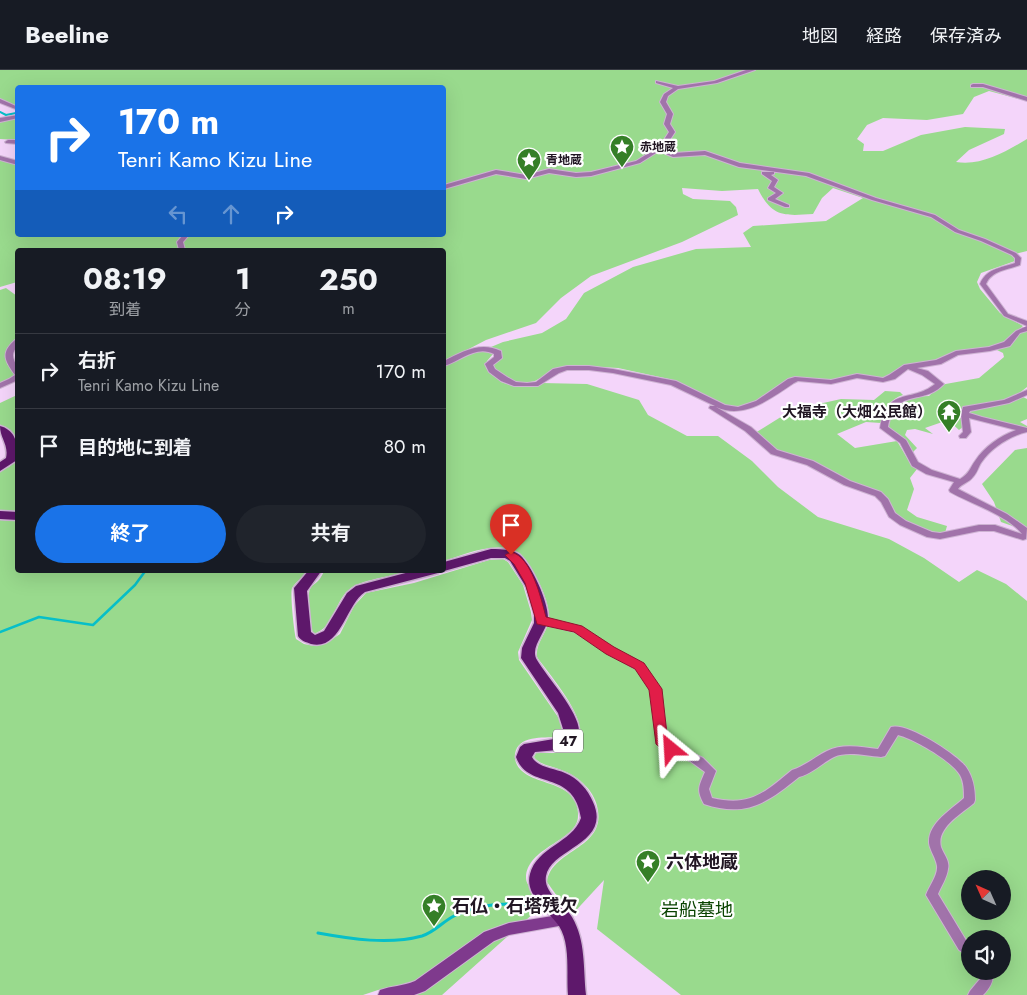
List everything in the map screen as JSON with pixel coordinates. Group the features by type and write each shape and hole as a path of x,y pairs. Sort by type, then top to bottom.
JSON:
{"main road":[{"path":"0,429 8,434 12,442 13,453 11,460 0,467"},
{"path":"0,515 15,516"},
{"path":"446,566 491,554 503,553 511,555 518,562 531,583 541,620"},
{"path":"314,573 302,587 299,595 305,636 312,639 321,638 333,630 352,596 361,589 422,573"},
{"name":"47","path":"541,620 528,649 528,658 567,715 572,731 568,740 560,744 531,747 525,754 525,759 533,768 557,776 574,786 583,797 589,814 588,824 583,833 545,862 538,874 537,884 542,893 565,920 574,942 577,995"},
{"path":"385,995 405,992 420,986 489,936 509,928 565,920"}],"street":[{"path":"658,82 679,88 714,82 731,75 753,70"},
{"path":"973,86 983,85 1027,99"},
{"path":"446,186 496,172 524,177 549,171 576,175 591,174 638,162 661,148 672,132 667,124 670,114 664,105 664,99 679,88"},
{"path":"0,101 15,108"},
{"path":"0,120 15,117"},
{"path":"8,142 15,142"},
{"path":"446,363 483,348 498,353 498,358 489,364 492,370 514,384 538,384 556,371 567,368 589,368 673,383 722,407 738,409 759,403 791,380 798,378 831,382 857,376 883,380 892,377 907,367 938,362 956,353 990,349 1007,344 1018,332 1027,326 1006,315 983,284 985,277 990,272 1018,264 1018,258 1014,254 957,231 933,216 874,199 797,172 738,165 726,159 699,152 670,155 662,151 661,148"},
{"path":"0,158 15,162"},
{"path":"787,206 770,199 780,193 771,188 775,180 764,173 795,174 797,172"},
{"path":"182,248 180,242 184,237"},
{"path":"15,344 11,347 8,356 15,370"},
{"path":"907,367 925,373 940,384 934,391 928,394 907,396 900,400 889,410 885,418 884,428 903,442 915,464 929,472 959,481"},
{"path":"0,386 15,378"},
{"path":"673,383 687,394 748,429 774,452 810,463 847,483 878,494 885,501 892,515 903,523 926,533 940,536 979,528 995,528 1023,537 1027,534 1020,526 953,490 959,481 970,477 979,460 994,446 1026,430"},
{"path":"963,436 967,432 966,409 1014,401 1027,392"},
{"path":"965,414 978,420 1026,430"},
{"path":"541,620 578,629 610,651 639,666 655,689 663,744 698,759 712,771 703,792 708,801 714,804 727,805 760,800 796,774 832,753 844,750 881,753 895,730 912,734 947,754 958,764 968,781 970,800 938,828 935,843 943,865 932,895 961,943"},
{"path":"974,995 983,987 987,980"}],"green space":[{"path":"0,70 1027,70 1027,101 989,91 974,97 963,114 927,120 883,118 867,125 857,139 864,144 863,151 883,151 921,135 965,127 1005,129 1004,134 969,150 956,162 966,163 993,157 1027,139 1027,251 1011,255 1015,261 981,273 977,282 980,289 1000,313 1023,326 1006,341 988,347 954,352 935,361 907,365 884,378 877,379 862,375 824,381 801,378 790,379 773,393 741,407 722,406 669,379 618,368 583,366 559,368 535,381 526,383 510,381 493,367 500,357 500,353 491,347 503,342 542,333 566,319 584,293 633,267 696,249 751,247 743,233 753,226 826,221 863,198 833,188 822,198 813,214 794,215 779,213 774,210 768,205 758,189 722,191 682,188 683,194 693,199 730,201 736,207 738,215 682,242 591,276 561,298 536,323 486,340 446,361 446,248 183,248 183,240 186,237 446,237 446,187 498,173 526,177 549,172 587,175 630,165 663,149 673,136 674,130 669,124 672,114 665,102 662,100 661,102 668,114 665,122 669,132 658,148 643,158 629,164 586,174 549,171 526,176 495,172 446,185 446,85 15,85 15,107 0,100"},
{"path":"15,117 15,140 0,139 0,121"},
{"path":"0,159 15,163 15,237 184,237 181,248 15,248 15,283 0,287"},
{"path":"6,288 15,295 15,344 6,356 7,364 15,376 0,385 0,290"},
{"path":"1027,329 1027,387 1012,399 965,407 956,413 964,422 964,426 959,430 948,420 925,428 933,434 915,429 907,430 905,435 917,448 912,453 888,428 889,412 909,397 929,396 940,385 979,378 1004,357 1003,353 995,349"},
{"name":"岩船墓地","path":"483,350 493,354 487,361 486,368 501,382 513,386 527,387 542,383 587,384 639,400 648,415 687,436 718,436 752,461 778,487 818,517 889,539 924,558 959,582 977,570 1006,584 1027,601 1027,995 681,995 597,929 604,880 569,918 564,906 547,882 551,871 558,863 566,855 586,842 593,834 598,824 598,811 594,797 586,786 574,776 543,764 534,757 536,753 559,752 571,748 579,740 580,729 577,716 570,703 537,657 538,647 547,627 549,617 544,594 527,562 513,550 504,548 483,549 446,560 446,366 472,352"},
{"path":"885,391 900,392 903,395 894,399 888,406 883,414 881,423 866,422 837,434 855,448 897,441 910,463 917,469 910,478 914,489 907,510 917,517 947,526 945,533 926,531 895,516 881,493 773,448 755,433 792,410 841,399 874,400"},
{"path":"15,396 15,438 11,433 0,427 0,403"},
{"path":"1023,397 1027,399 1027,419 1020,422 1027,426 1027,430 968,414 967,411 998,403 1012,402"},
{"path":"1027,448 1027,531 1001,522 994,502 982,484 1015,450"},
{"path":"15,461 15,511 0,510 0,470 9,467"},
{"path":"0,520 15,521 15,573 306,573 292,588 293,621 296,639 304,644 314,646 325,644 340,634 354,606 366,593 414,583 489,560 503,559 508,562 523,585 532,620 518,652 519,660 558,717 563,731 557,737 532,739 521,743 515,754 515,761 520,769 529,776 557,786 572,797 577,805 578,816 576,825 570,832 542,851 528,867 526,881 538,898 538,909 525,921 507,923 485,931 417,980 403,986 378,990 363,995 0,995"},
{"path":"323,573 403,573 372,580 351,588 341,599 328,624 323,629 313,633 309,592"},
{"path":"508,936 442,995 416,995 424,992 493,942"}],"waterway":[{"path":"0,112 6,115 15,113"},
{"path":"0,632 39,617 93,625 135,585 144,573"},
{"path":"318,933 383,941 409,939 427,934 454,916 475,908 496,904 541,905"}],"place":[{"name":"赤地蔵","path":"622,168"},
{"name":"青地蔵","path":"529,181"},
{"name":"大福寺（大畑公民館）","path":"949,433"},
{"name":"六体地蔵","path":"648,883"},
{"name":"石仏・石塔残欠","path":"434,927"}],"route":[{"path":"511,555 518,562 531,583 541,620 578,629 610,651 639,666 655,689 660,734 663,744 671,749"}]}
